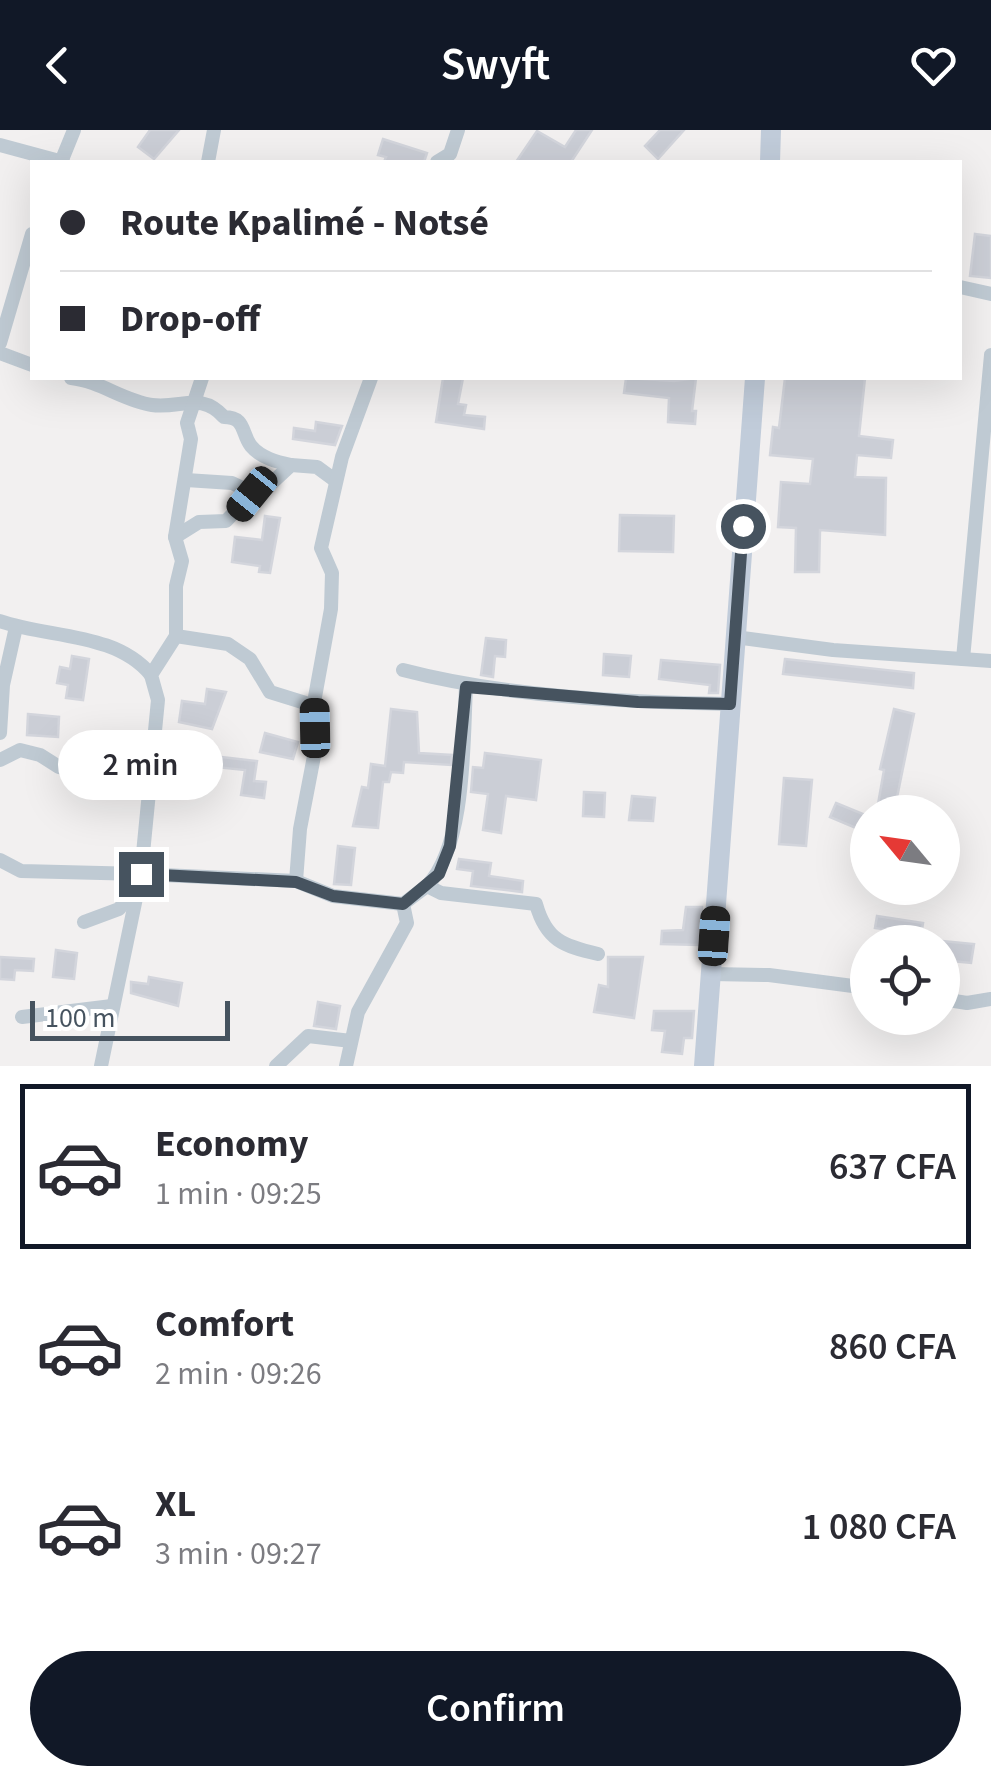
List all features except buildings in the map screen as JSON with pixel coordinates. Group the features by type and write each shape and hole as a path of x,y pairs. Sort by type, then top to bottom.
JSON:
{"main road":[{"path":"770,160 771,130"},
{"path":"704,1066 755,380"}],"street":[{"path":"63,160 74,130"},
{"path":"208,160 214,130"},
{"path":"441,160 450,154 458,130"},
{"path":"0,145 46,160"},
{"path":"0,343 30,241"},
{"path":"962,287 991,294"},
{"path":"0,353 30,364"},
{"path":"963,659 991,355"},
{"path":"88,380 147,405 170,407 195,400 214,405 224,416 233,417 244,426 250,445 270,460 316,467 336,481"},
{"path":"151,675 176,636 176,586 182,561 175,537 191,439 188,423 201,380"},
{"path":"296,882 300,830 316,751 315,706 332,609 332,573 321,548 336,481 370,380"},
{"path":"175,537 199,522 226,521 252,494 264,490 291,466"},
{"path":"186,480 232,483 252,494"},
{"path":"0,621 108,648 139,660 151,675 158,700 140,879 101,1066"},
{"path":"16,627 3,685 1,730 20,750 40,754 59,767 134,780 153,777"},
{"path":"176,636 228,644 250,658 270,692 294,696 315,706"},
{"path":"734,637 991,661"},
{"path":"404,670 466,687 638,702 730,704"},
{"path":"0,860 21,871 140,879 296,882 333,896 403,904 439,874 450,846 466,687"},
{"path":"0,760 20,750"},
{"path":"84,922 119,910 140,879"},
{"path":"427,886 441,893 536,904 543,928 561,946 598,954"},
{"path":"346,1066 358,1012 407,923 403,904"},
{"path":"711,974 769,975 850,986"},
{"path":"960,1002 991,998"},
{"path":"22,1016 112,1006"},
{"path":"276,1066 308,1036 351,1041"}],"route":[{"path":"141,874 296,882 333,896 403,904 439,874 450,846 466,687 638,702 730,704 743,526"}]}
